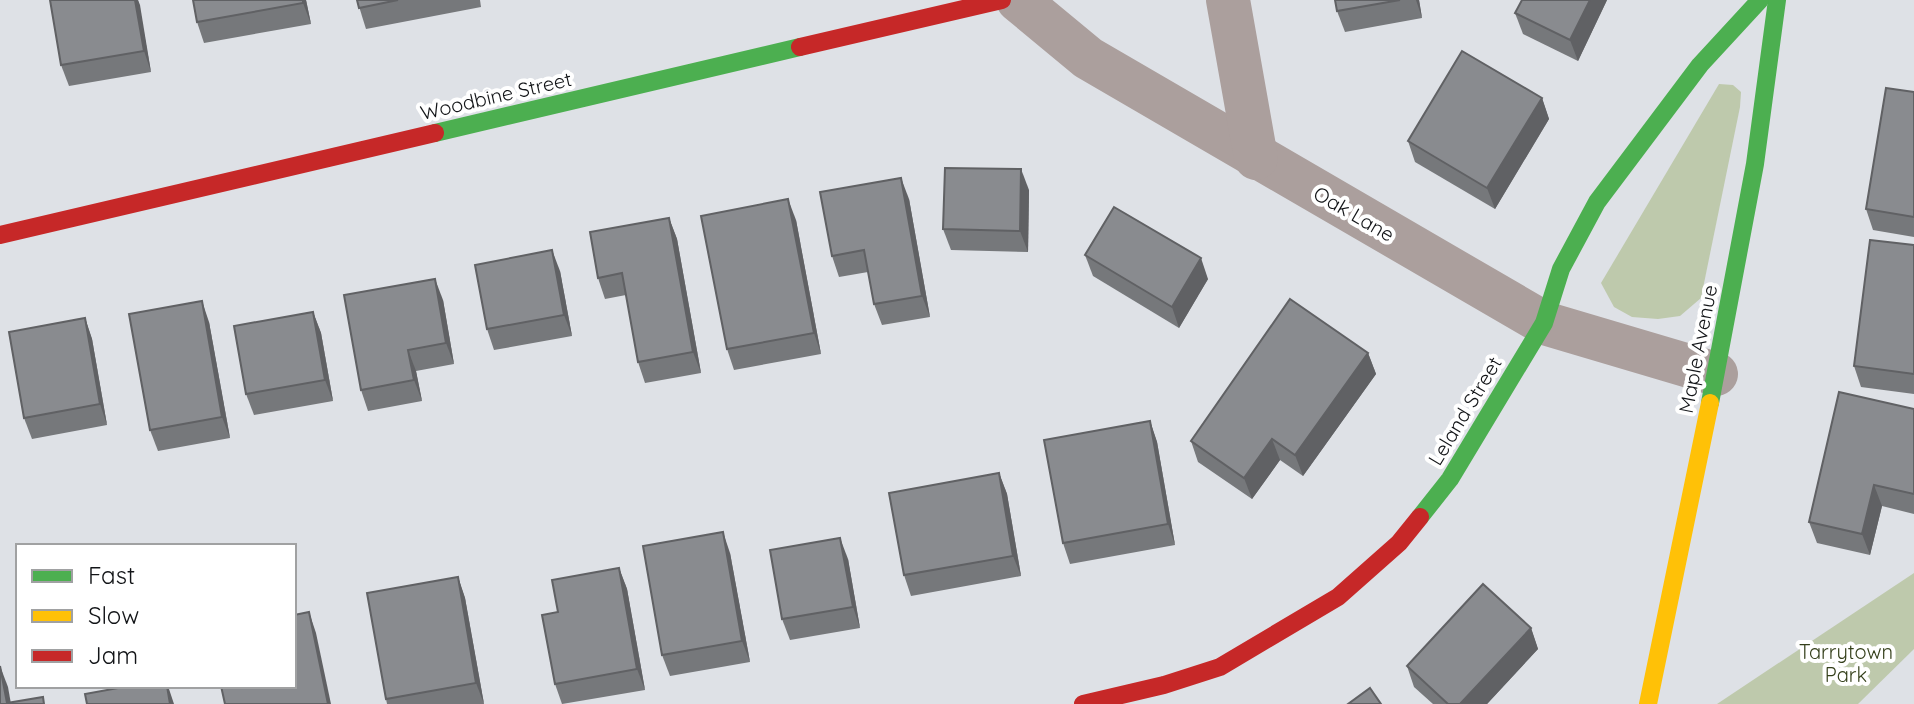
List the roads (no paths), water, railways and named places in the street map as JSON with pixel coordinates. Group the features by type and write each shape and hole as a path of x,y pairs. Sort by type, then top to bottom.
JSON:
{"street":[{"name":"Woodbine Street","path":"0,235 1002,0"},
{"name":"Oak Lane","path":"1018,0 1088,58 1544,323 1716,374"},
{"path":"1228,0 1256,158"},
{"name":"Leland Street","path":"1083,704 1164,685 1220,667 1338,597 1399,543 1450,479 1544,323 1561,269 1597,202 1700,65 1760,0"},
{"name":"Maple Avenue","path":"1648,704 1716,374 1755,164 1777,0"}],"park label":[{"name":"Tarrytown Park","path":"1846,664"}]}
